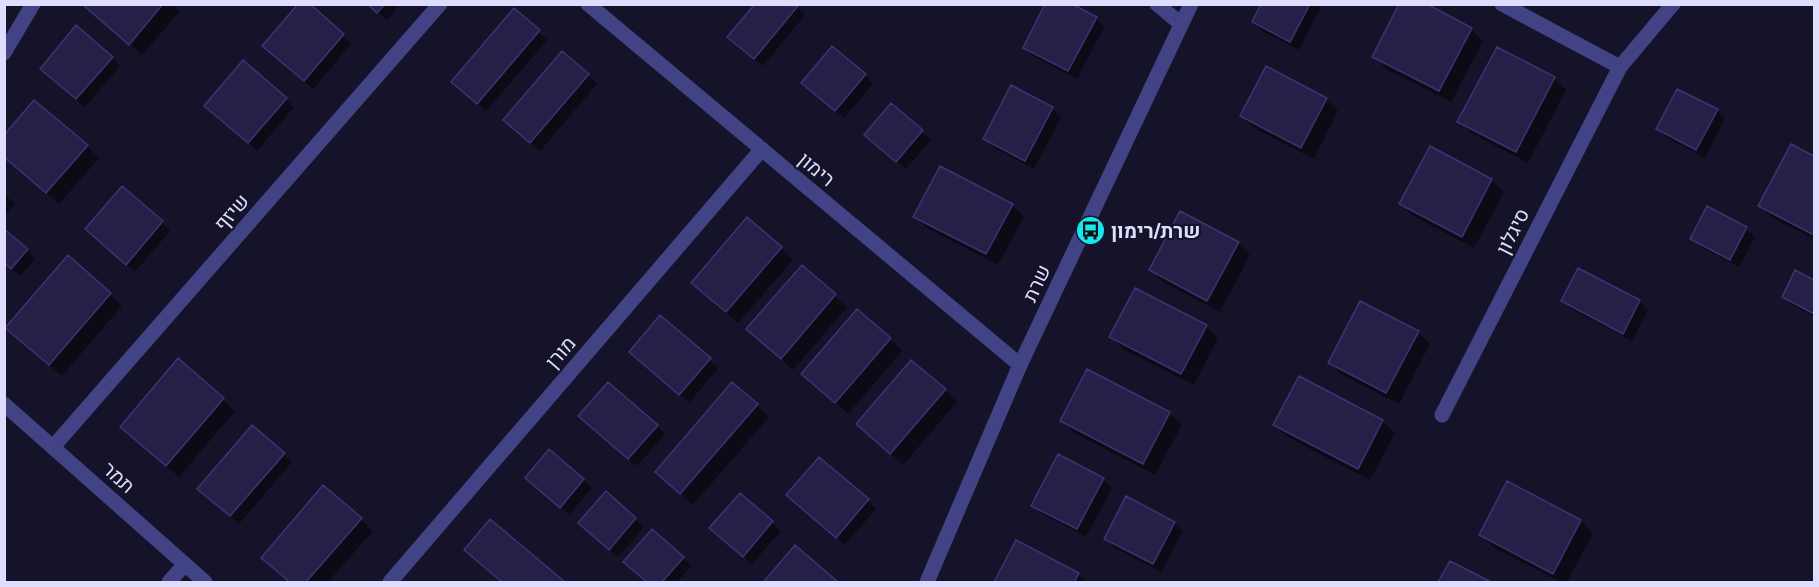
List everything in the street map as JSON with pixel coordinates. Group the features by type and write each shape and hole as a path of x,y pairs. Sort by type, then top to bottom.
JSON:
{"street":[{"path":"4,53 33,4"},
{"name":"שיזף","path":"53,447 440,4"},
{"name":"רימון","path":"588,4 1020,365"},
{"path":"1157,4 1181,24"},
{"name":"שרת","path":"927,582 1020,365 1191,4"},
{"path":"1502,4 1620,66"},
{"name":"סיגלון","path":"1442,415 1620,66 1673,4"},
{"name":"מורן","path":"390,582 762,149"},
{"name":"תמר","path":"4,404 205,582"},
{"path":"169,582 185,564"}],"building":[{"path":"82,4 163,4 129,45"},
{"path":"298,4 310,4 344,34 304,81 262,46"},
{"path":"367,4 385,4 377,13"},
{"path":"755,4 798,6 754,59 727,37"},
{"path":"1045,4 1072,4 1097,17 1068,71 1023,48"},
{"path":"1261,4 1310,4 1290,42 1252,22"},
{"path":"1399,4 1427,4 1472,28 1439,91 1372,57"},
{"path":"514,8 540,30 477,104 451,82"},
{"path":"76,25 113,57 76,99 40,69"},
{"path":"832,46 866,74 835,111 801,83"},
{"path":"1497,47 1555,77 1516,152 1457,122"},
{"path":"562,51 589,74 530,143 503,120"},
{"path":"243,60 287,98 248,143 204,106"},
{"path":"1266,66 1327,98 1301,148 1240,116"},
{"path":"1011,85 1053,107 1025,161 983,139"},
{"path":"1677,89 1718,109 1696,150 1656,129"},
{"path":"34,100 88,145 46,193 4,157 4,135"},
{"path":"891,103 923,130 896,162 864,135"},
{"path":"1791,144 1814,156 1814,235 1758,206"},
{"path":"1430,146 1492,179 1462,237 1399,204"},
{"path":"940,166 1013,204 986,254 913,217"},
{"path":"122,186 163,221 126,265 85,229"},
{"path":"1707,206 1747,227 1730,260 1690,239"},
{"path":"1180,211 1239,242 1207,301 1149,270"},
{"path":"747,217 782,247 726,312 691,283"},
{"path":"4,229 28,249 11,269 4,263"},
{"path":"68,255 111,293 49,365 5,328"},
{"path":"802,265 836,294 781,359 746,329"},
{"path":"1578,268 1640,300 1623,334 1561,301"},
{"path":"1795,270 1814,280 1814,314 1782,297"},
{"path":"1135,288 1207,325 1181,374 1109,337"},
{"path":"1360,301 1419,331 1386,393 1328,363"},
{"path":"857,309 891,338 835,403 801,374"},
{"path":"660,315 711,358 679,395 629,352"},
{"path":"178,358 224,398 166,466 120,427"},
{"path":"911,360 946,389 890,454 856,424"},
{"path":"1087,369 1170,412 1143,464 1060,421"},
{"path":"1299,376 1383,420 1358,469 1273,425"},
{"path":"608,382 658,425 628,459 578,416"},
{"path":"732,382 758,404 680,494 655,472"},
{"path":"252,425 285,453 230,516 197,489"},
{"path":"549,449 584,479 560,508 525,478"},
{"path":"1058,454 1104,478 1077,529 1031,506"},
{"path":"819,457 869,499 836,538 786,495"},
{"path":"1507,481 1581,520 1553,574 1479,535"},
{"path":"323,485 362,518 306,582 290,582 261,558"},
{"path":"606,491 636,518 609,550 578,523"},
{"path":"740,493 773,521 743,557 709,528"},
{"path":"1126,496 1175,522 1153,564 1104,539"},
{"path":"490,519 565,582 502,582 464,550"},
{"path":"652,529 684,557 662,582 647,582 623,562"},
{"path":"1016,540 1079,573 1074,582 994,582"},
{"path":"795,545 838,582 768,582 765,580"},
{"path":"1450,561 1491,582 1438,582"}],"place":[{"name":"שרת/רימון","path":"1090,230"}]}
